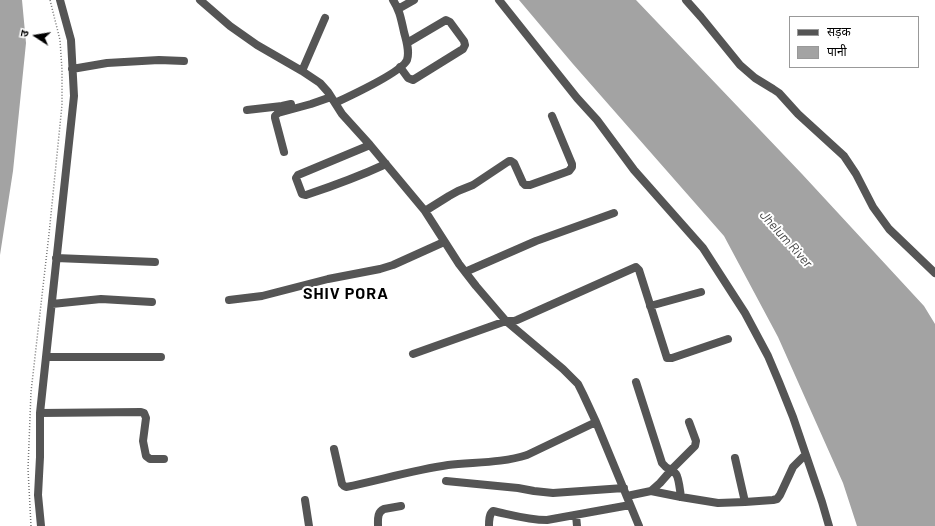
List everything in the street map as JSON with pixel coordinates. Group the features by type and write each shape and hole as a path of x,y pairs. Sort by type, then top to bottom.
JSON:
{"street":[{"path":"42,526 38,495 40,413 74,96 71,40 60,0"},
{"path":"200,0 230,26 257,45 320,83 332,97 342,114 425,211 465,272 506,321 563,369 578,384 596,422 639,526"},
{"path":"284,152 275,118 276,114 332,97 387,76 405,63 408,55 407,43 398,9 393,0"},
{"path":"398,9 414,0"},
{"path":"499,0 577,98 597,120 634,170 703,248 745,313 768,356 793,417 829,526"},
{"path":"686,0 740,65 755,78 779,94 798,114 844,156 856,174 881,219 893,233 935,273"},
{"path":"302,71 325,18"},
{"path":"400,67 408,78 414,80 464,49 465,45 464,41 450,22 446,20 407,43"},
{"path":"72,68 107,63 160,60 184,61"},
{"path":"247,110 282,106 311,98 332,97"},
{"path":"425,211 453,193 473,185 509,161 514,163 523,183 527,185 569,171 572,164 552,116"},
{"path":"370,145 298,174 296,178 302,194 306,195 366,174 386,164"},
{"path":"465,272 536,241 614,213"},
{"path":"229,300 262,296 328,279 380,269 393,265 444,242"},
{"path":"56,258 155,262"},
{"path":"413,354 506,321 517,320 636,267 639,270 667,358 672,358 728,339"},
{"path":"650,306 701,292"},
{"path":"52,304 101,299 152,302"},
{"path":"46,357 161,358"},
{"path":"636,382 662,463 667,469 676,474 681,497"},
{"path":"40,413 144,413 146,418 143,441 146,456 150,459 164,459"},
{"path":"334,449 342,484 346,486 448,465 516,458 527,455 596,422"},
{"path":"651,491 696,445 689,422"},
{"path":"446,481 553,493 651,491 718,503 773,500 777,499 794,467 805,455"},
{"path":"735,458 745,502"},
{"path":"305,500 309,526"},
{"path":"489,526 490,514 493,511 526,519 547,520 630,505"},
{"path":"378,526 378,515 381,510 402,506"},
{"path":"576,515 577,526"}],"path":[{"path":"31,526 28,470 31,392 62,105 60,40 50,0"}],"water":[{"path":"0,0 22,0 26,43 13,171 0,255"},
{"name":"Jhelum River","path":"519,0 636,0 802,174 924,306 935,324 935,526 857,526 843,483 778,337 724,236 573,64"}],"district":[{"name":"SHIV PORA","path":"346,294"}]}
